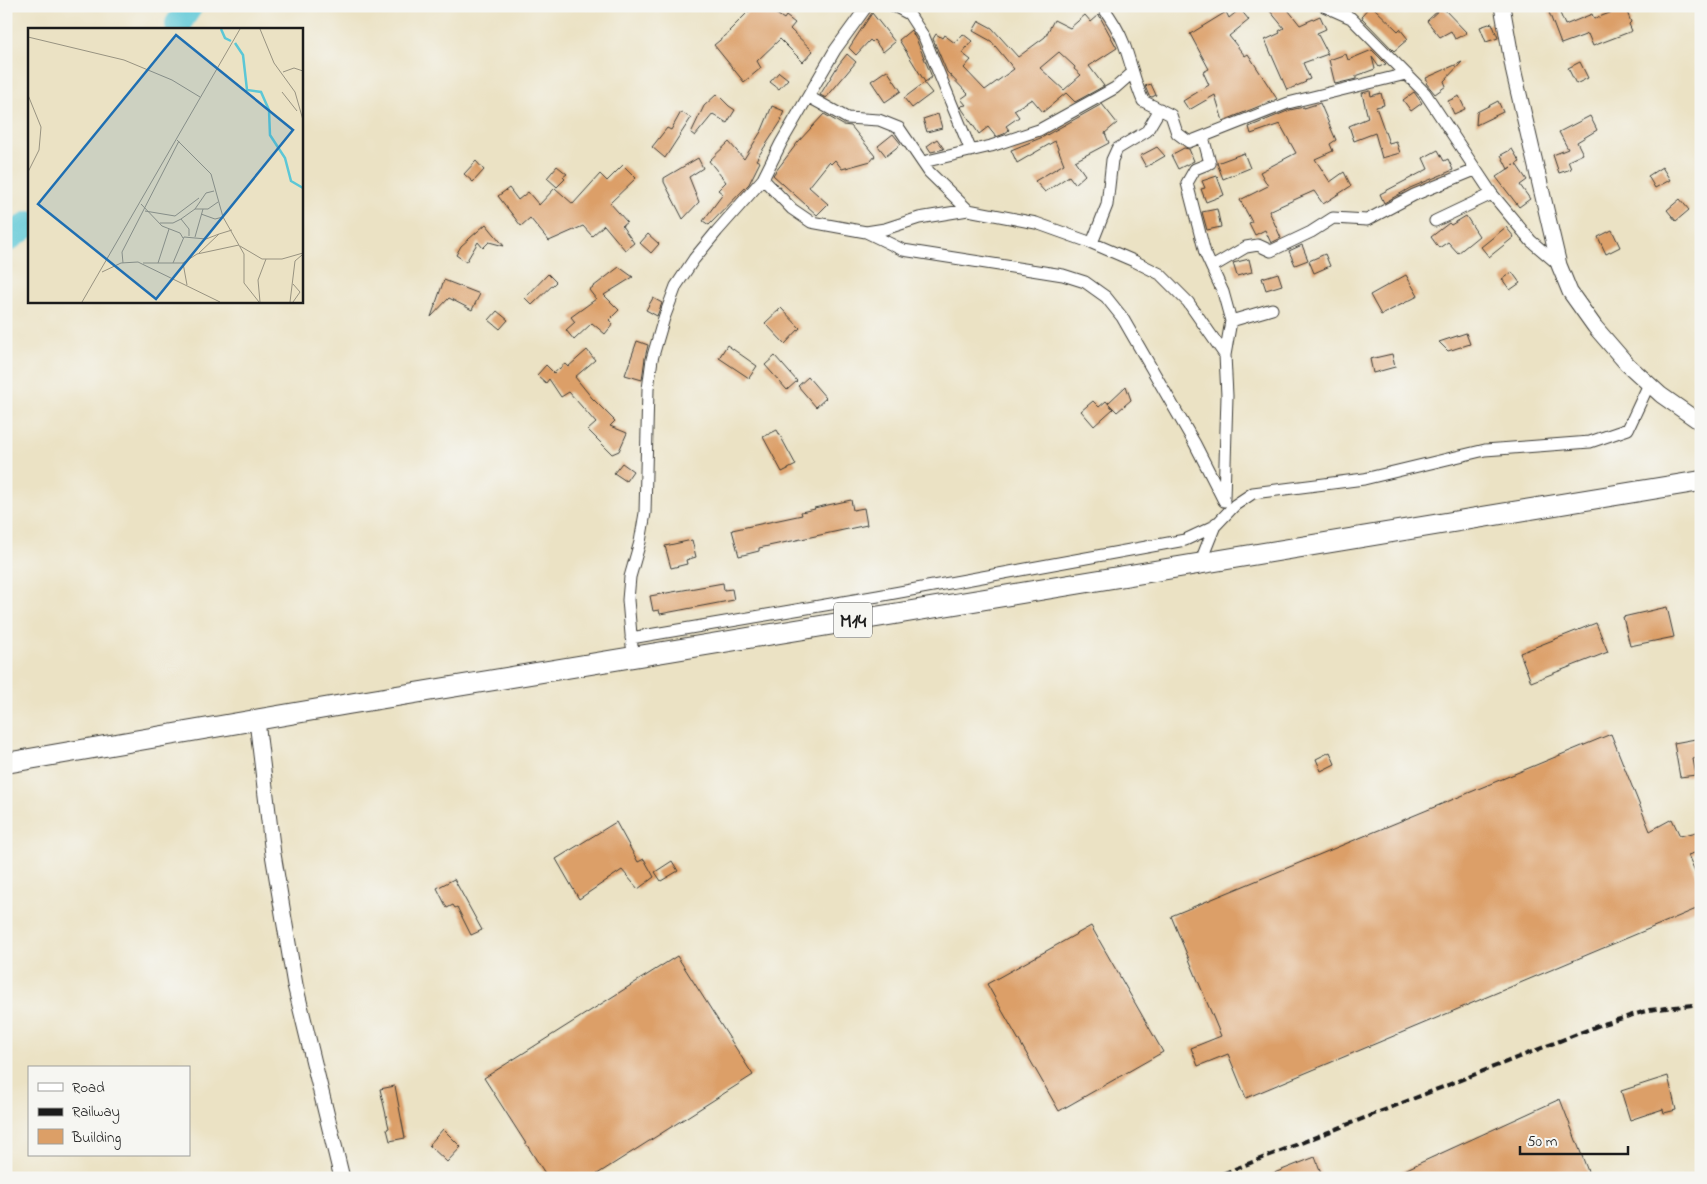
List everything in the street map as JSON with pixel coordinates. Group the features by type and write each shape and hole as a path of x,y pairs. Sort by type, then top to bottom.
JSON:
{"highway":[{"name":"M14","path":"6,763 358,702 633,648 1200,563 1701,481"}],"street":[{"path":"867,6 835,50 763,179 694,259 676,286 661,326 652,359 648,389 645,513 640,542 630,577 629,592 633,648 878,596 1185,540 1215,526 1235,505 1253,492 1364,479 1485,450 1590,442 1628,429 1649,384"},
{"path":"894,6 909,14 924,36 971,150"},
{"path":"1102,6 1110,16 1124,44 1132,73 1143,101 1171,115 1177,133 1189,142 1288,103 1406,74"},
{"path":"1324,6 1351,18 1425,93 1492,194 1531,241 1559,265"},
{"path":"1351,18 1353,6"},
{"path":"1502,6 1514,73 1559,265 1570,292 1595,327 1627,364 1660,394 1701,423"},
{"path":"923,162 991,146 1039,130 1115,88 1132,73"},
{"path":"809,97 847,118 879,120 899,128 929,172 968,210"},
{"path":"1092,243 1107,205 1112,160 1117,149 1147,131 1160,109"},
{"path":"1200,563 1224,501 1225,355 1231,321 1223,292 1206,253 1187,182 1195,169 1210,163 1203,137"},
{"path":"1212,267 1246,246 1258,245 1271,251 1311,232 1333,218 1367,220 1414,195 1475,170"},
{"path":"763,179 792,210 811,222 866,232 903,250 1063,275 1085,282 1106,297 1122,317 1195,444 1224,501"},
{"path":"1435,221 1492,194"},
{"path":"866,232 885,229 919,218 968,210 1036,223 1092,243 1160,274 1188,302 1225,355"},
{"path":"1231,321 1272,309"},
{"path":"257,720 273,854 295,985 342,1178"}],"building":[{"path":"754,6 765,6 784,19 786,16 795,23 790,29 813,51 803,62 780,39 757,61 761,68 744,82 714,45 730,32"},
{"path":"1277,6 1285,6 1300,25 1320,16 1326,29 1317,33 1328,54 1303,63 1310,79 1287,90 1265,40 1280,33 1279,31 1284,28 1270,11"},
{"path":"1370,6 1398,31 1400,29 1408,39 1394,51 1362,18 1362,15"},
{"path":"1557,6 1565,25 1592,14 1594,19 1625,7 1631,22 1629,24 1632,31 1593,46 1588,34 1561,44 1547,7"},
{"path":"1442,7 1467,33 1455,39 1451,31 1440,37 1427,21"},
{"path":"1240,9 1249,20 1229,36 1245,56 1248,54 1277,99 1223,121 1215,95 1189,110 1183,101 1209,85 1203,72 1209,69 1190,34 1226,12 1229,18"},
{"path":"872,13 895,42 883,52 874,40 872,42 870,40 856,55 849,48"},
{"path":"1085,15 1091,22 1099,15 1117,48 1089,66 1104,86 1075,102 1066,93 1043,112 1032,99 1014,110 1019,117 1006,126 1009,130 1004,134 996,137 988,127 979,134 962,109 961,106 966,105 961,99 968,94 947,72 933,39 936,34 942,38 944,35 955,43 963,34 972,41 962,53 971,60 964,68 985,90 1014,69 991,41 973,31 979,21 992,28 1018,57 1045,37 1054,20 1070,28","holes":["1059,52 1075,67 1074,69 1081,75 1064,90 1040,68"]},
{"path":"1492,23 1498,38 1486,42 1480,27"},
{"path":"911,30 932,77 925,82 899,40"},
{"path":"1372,50 1386,64 1379,67 1372,57 1375,69 1356,76 1356,79 1335,84 1329,60 1346,54 1348,60"},
{"path":"847,54 856,62 826,98 820,95 839,64"},
{"path":"1462,62 1444,81 1446,86 1435,94 1426,83 1428,82 1426,78"},
{"path":"1580,62 1588,78 1576,84 1568,68"},
{"path":"887,70 901,91 885,102 871,81"},
{"path":"779,72 788,79 779,89 770,82"},
{"path":"924,83 932,93 912,108 904,98"},
{"path":"1151,84 1156,95 1152,97 1149,96 1145,86"},
{"path":"1370,91 1371,96 1381,93 1384,105 1376,107 1389,143 1396,141 1400,153 1382,158 1375,133 1354,141 1349,126 1368,118 1362,93"},
{"path":"1414,92 1422,103 1411,111 1403,100"},
{"path":"717,94 735,110 727,123 713,114 695,136 691,133 704,106"},
{"path":"1459,96 1465,109 1454,114 1448,101"},
{"path":"1498,101 1503,112 1476,125 1477,112"},
{"path":"1320,103 1336,140 1330,144 1333,151 1315,159 1330,182 1344,172 1351,186 1323,204 1314,191 1269,211 1281,238 1271,243 1265,230 1255,235 1249,223 1252,222 1240,200 1268,186 1260,172 1296,153 1280,124 1251,134 1249,127 1290,110"},
{"path":"1102,104 1117,123 1105,133 1109,143 1075,161 1085,175 1075,184 1069,176 1045,192 1035,181 1064,164 1055,141 1017,163 1011,150 1043,137"},
{"path":"772,106 784,111 782,120 756,160 760,162 749,184 709,225 703,221 723,194 718,190 726,182 709,161 729,142 744,159 762,130"},
{"path":"681,112 691,118 665,158 652,147 667,128 671,130"},
{"path":"824,114 843,125 851,126 875,156 871,161 842,169 835,160 831,164 829,162 809,187 828,204 817,215 773,175 798,142"},
{"path":"938,114 942,128 927,132 923,119"},
{"path":"1590,116 1597,130 1577,142 1583,154 1568,161 1571,169 1559,173 1553,155 1568,149 1559,132"},
{"path":"893,134 901,144 886,156 878,146"},
{"path":"937,139 944,149 931,152 927,146"},
{"path":"1157,147 1165,156 1146,167 1140,156"},
{"path":"1184,148 1189,149 1194,161 1178,169 1171,155"},
{"path":"1512,149 1520,162 1516,164 1527,180 1520,185 1530,199 1519,207 1496,177 1508,169 1501,155"},
{"path":"1438,150 1444,161 1448,159 1453,170 1410,188 1384,203 1380,194 1428,169 1423,158"},
{"path":"1244,153 1250,168 1223,179 1217,163"},
{"path":"698,158 703,168 689,177 699,202 683,219 664,182 664,178"},
{"path":"476,161 484,170 473,182 464,174"},
{"path":"623,165 636,178 610,203 627,222 622,226 634,243 625,250 604,225 592,236 583,226 549,241 530,218 521,226 498,196 509,188 518,200 528,192 539,205 555,188 573,204 600,174 607,181"},
{"path":"557,166 567,174 557,187 547,178"},
{"path":"1662,167 1670,180 1655,188 1648,176"},
{"path":"1217,176 1224,195 1206,202 1201,189 1205,188 1202,181"},
{"path":"1680,199 1689,210 1676,221 1667,210"},
{"path":"1217,209 1221,227 1207,230 1202,212"},
{"path":"1466,216 1479,236 1458,253 1448,242 1439,248 1431,237 1449,223 1451,225"},
{"path":"486,224 504,246 489,242 483,248 478,242 466,262 456,255 461,246"},
{"path":"1506,227 1514,237 1489,257 1481,247"},
{"path":"1612,230 1620,247 1606,254 1598,237"},
{"path":"648,234 659,244 651,253 640,243"},
{"path":"1302,245 1308,260 1295,265 1289,251"},
{"path":"1325,254 1330,266 1314,273 1309,261"},
{"path":"1249,259 1252,272 1237,276 1233,263"},
{"path":"619,267 633,277 604,295 619,310 609,320 613,324 605,334 592,323 574,340 566,330 575,322 571,317 596,299 589,290"},
{"path":"1512,272 1520,283 1510,290 1502,279"},
{"path":"1278,273 1282,285 1266,290 1262,278"},
{"path":"548,274 556,282 532,305 525,298"},
{"path":"1406,275 1418,296 1381,315 1370,295"},
{"path":"444,280 480,294 472,310 449,298 431,317"},
{"path":"653,298 662,303 657,316 646,310"},
{"path":"781,308 800,328 785,344 765,323"},
{"path":"497,311 508,320 500,329 489,320"},
{"path":"1466,333 1470,344 1448,351 1439,342"},
{"path":"637,341 648,345 642,380 625,375"},
{"path":"727,345 757,366 749,378 719,358"},
{"path":"587,350 595,360 575,377 592,398 615,421 610,426 627,433 619,451 612,454 588,430 596,423 569,392 561,397 549,379 546,383 537,375 546,365 554,373 565,364 568,367"},
{"path":"1392,354 1395,367 1373,373 1370,359"},
{"path":"775,356 797,381 787,390 765,365"},
{"path":"808,377 826,398 816,407 798,386"},
{"path":"1126,386 1131,400 1117,412 1108,403"},
{"path":"1093,401 1099,407 1106,401 1113,409 1094,426 1081,411"},
{"path":"777,430 796,465 782,472 763,437"},
{"path":"622,463 633,471 626,481 614,473"},
{"path":"851,500 853,510 864,508 867,525 759,548 759,551 739,556 732,530 802,515 801,512 814,508"},
{"path":"692,540 696,557 686,560 687,564 671,568 665,546"},
{"path":"723,583 724,590 732,589 734,600 660,614 659,610 653,611 650,596"},
{"path":"1667,607 1674,637 1630,646 1623,617"},
{"path":"1596,623 1608,652 1531,682 1520,653"},
{"path":"1611,734 1650,831 1672,819 1680,836 1701,831 1701,851 1688,855 1701,885 1701,907 1246,1098 1228,1054 1198,1066 1191,1048 1221,1036 1171,916"},
{"path":"1701,738 1701,757 1693,759 1696,775 1680,777 1674,743"},
{"path":"1330,752 1335,764 1321,771 1316,759"},
{"path":"616,822 638,862 644,859 654,877 638,889 622,870 579,899 556,859"},
{"path":"672,861 678,871 661,881 655,872"},
{"path":"454,879 482,930 471,935 457,907 455,908 453,905 447,908 437,888"},
{"path":"1091,926 1163,1052 1059,1111 987,984"},
{"path":"677,956 753,1075 591,1178 548,1178 484,1078"},
{"path":"1668,1076 1676,1110 1664,1113 1663,1109 1630,1120 1621,1091"},
{"path":"395,1086 405,1138 390,1141 380,1089"},
{"path":"1560,1099 1589,1174 1579,1178 1387,1178"},
{"path":"443,1129 461,1147 447,1162 429,1145"},
{"path":"1315,1157 1323,1178 1264,1178 1264,1177"}],"waterway":[{"path":"179,28 178,24 190,6"},
{"path":"6,240 28,225"}],"railway":[{"path":"1212,1178 1600,1025 1649,1010 1701,1004"}]}
